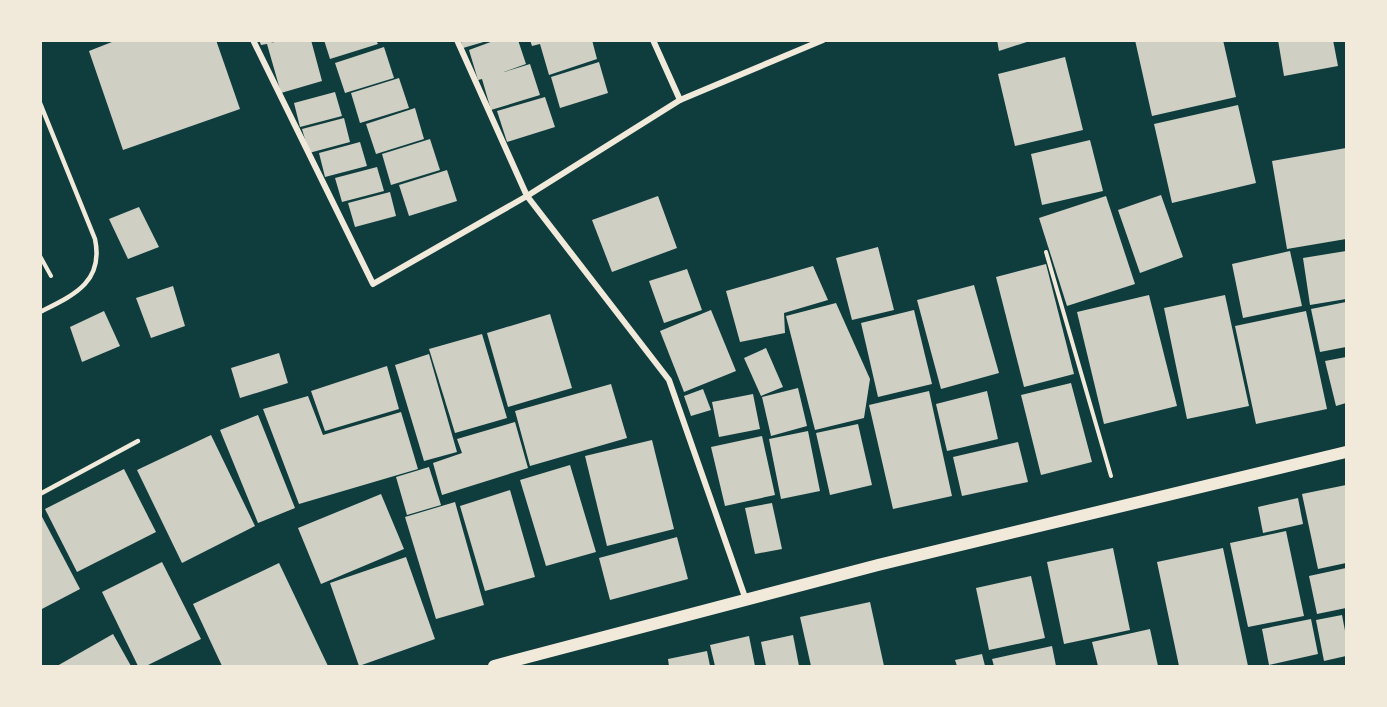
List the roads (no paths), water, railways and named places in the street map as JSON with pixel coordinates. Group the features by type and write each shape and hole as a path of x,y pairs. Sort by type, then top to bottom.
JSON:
{"main road":[{"path":"494,666 878,565 1347,452"}],"street":[{"path":"253,40 373,284 527,196 680,100 823,40"},
{"path":"457,40 527,196 669,380 746,600"},
{"path":"653,40 680,100"}],"lane":[{"path":"40,103 98,253 95,268 88,281 77,292 40,312"},
{"path":"40,494 138,441"}]}
